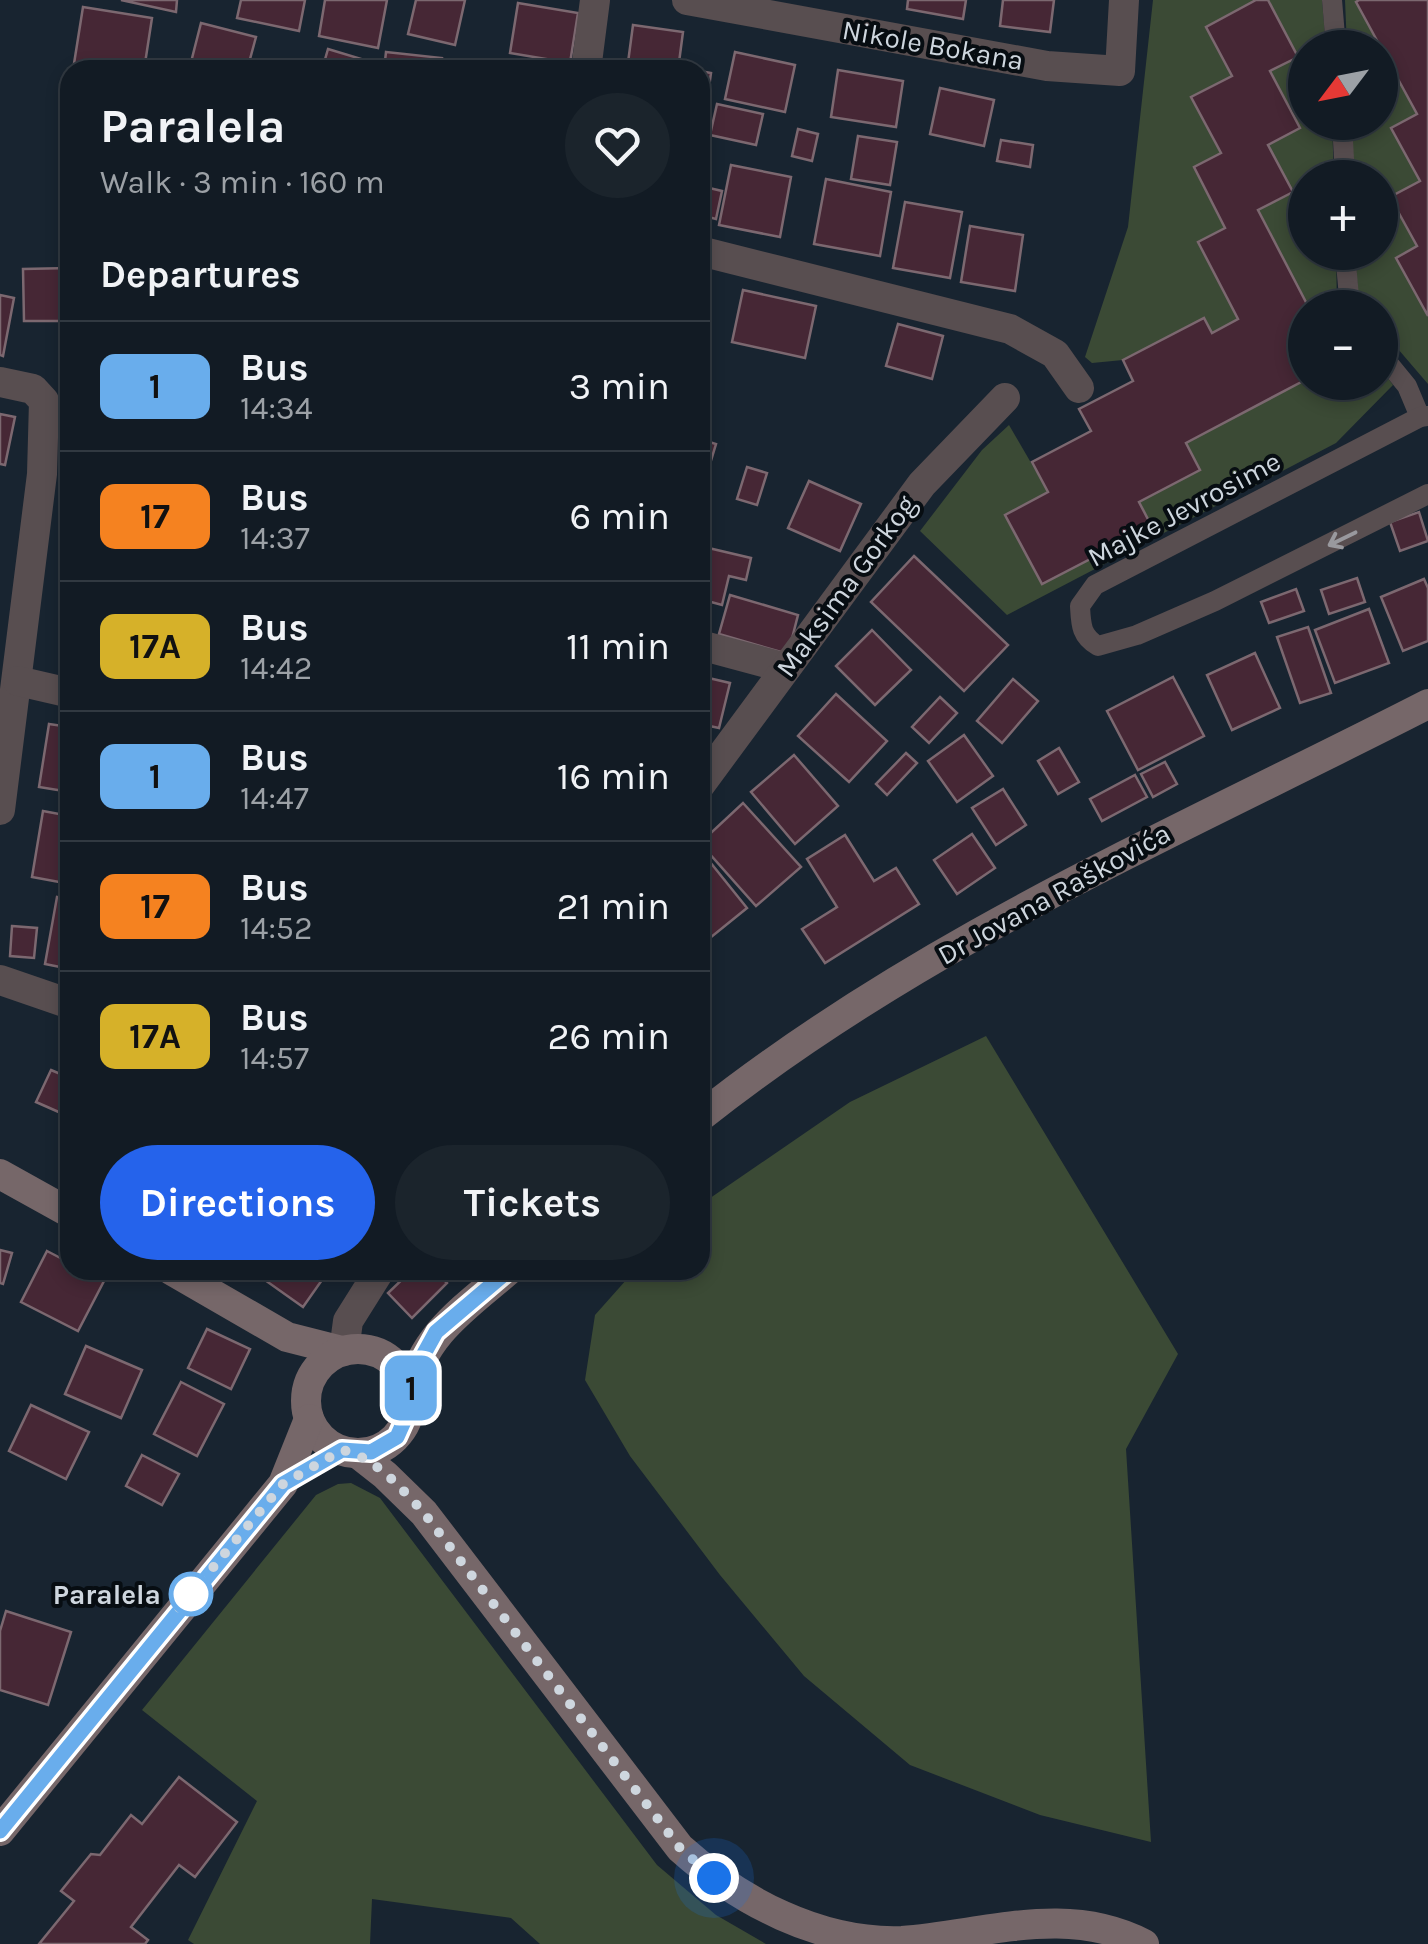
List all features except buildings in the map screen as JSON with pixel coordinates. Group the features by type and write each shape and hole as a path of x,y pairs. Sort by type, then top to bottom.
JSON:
{"street":[{"path":"587,60 595,0"},
{"name":"Nikole Bokana","path":"687,0 1047,66 1120,71 1124,0"},
{"path":"710,253 1010,329 1056,354 1079,388"},
{"path":"0,382 33,389 44,401 56,478 18,681 0,810"},
{"name":"Maksima Gorkog","path":"710,772 922,484 1005,398"},
{"path":"710,649 786,668"},
{"path":"18,681 60,691"},
{"name":"Dr Jovana Raškovića","path":"710,1110 806,1040 1013,912 1428,704"},
{"path":"0,980 60,1001"},
{"path":"0,1174 60,1207"},
{"path":"188,1280 290,1338 353,1351 401,1370 410,1393"},
{"path":"353,1351 348,1321 374,1280"},
{"path":"0,1831 283,1484 309,1419 307,1391 311,1378 325,1360 353,1351 396,1349 436,1332 496,1280"},
{"path":"283,1484 349,1452 371,1452 397,1437 406,1424 415,1370 436,1332"},
{"path":"290,1338 311,1378"},
{"path":"309,1419 329,1444 385,1474 424,1513 680,1848 714,1878 790,1919 839,1936 900,1942 1011,1934 1070,1922 1126,1934 1144,1944"},
{"path":"397,1437 406,1473 424,1513"}],"lane":[{"path":"1332,0 1334,30"},
{"name":"Majke Jevrosime","path":"1398,375 1424,416 1095,585 1080,606 1081,626 1087,639 1098,646 1137,636 1428,494"}],"green space":[{"path":"1153,0 1256,0 1207,26 1232,76 1192,98 1221,153 1194,168 1225,228 1198,243 1238,319 1212,333 1203,318 1123,360 1092,363 1085,357 1128,227"},
{"path":"1268,0 1322,0 1325,30 1288,30 1288,39"},
{"path":"1345,0 1359,0 1356,3 1371,30 1346,30"},
{"path":"1288,62 1288,140 1333,140 1333,160 1288,160 1288,184 1268,145 1270,71"},
{"path":"1398,79 1417,114 1398,125"},
{"path":"1351,140 1397,140 1420,181 1398,193 1398,160 1351,160"},
{"path":"1288,194 1288,267 1258,210"},
{"path":"1398,212 1417,246 1428,316 1428,384 1398,349 1398,290 1358,290 1356,270 1398,270"},
{"path":"1290,270 1336,270 1337,290 1300,290"},
{"path":"1288,389 1288,400 1378,400 1336,443 1007,615 920,531 982,450 1009,425 1048,492 1006,515 1042,584 1151,527 1139,502 1200,470 1186,443"},
{"path":"986,1036 1178,1354 1126,1449 1151,1842 1040,1815 910,1765 804,1676 720,1575 630,1456 585,1380 595,1315 626,1280 710,1280 710,1198 850,1102"},
{"path":"351,1483 380,1498 657,1865 716,1915 766,1944 540,1944 511,1918 372,1899 370,1944 194,1944 188,1940 257,1801 142,1710 316,1495 338,1484"}],"bus line":[{"name":"1","path":"0,1831 283,1484 342,1450 371,1452 397,1437 406,1424 415,1370 436,1332 497,1280"}],"place":[{"name":"Paralela","path":"191,1594"}],"route":[{"path":"191,1594 179,1608 283,1484 342,1450 356,1453 385,1474 424,1513 680,1848 714,1878"}]}
